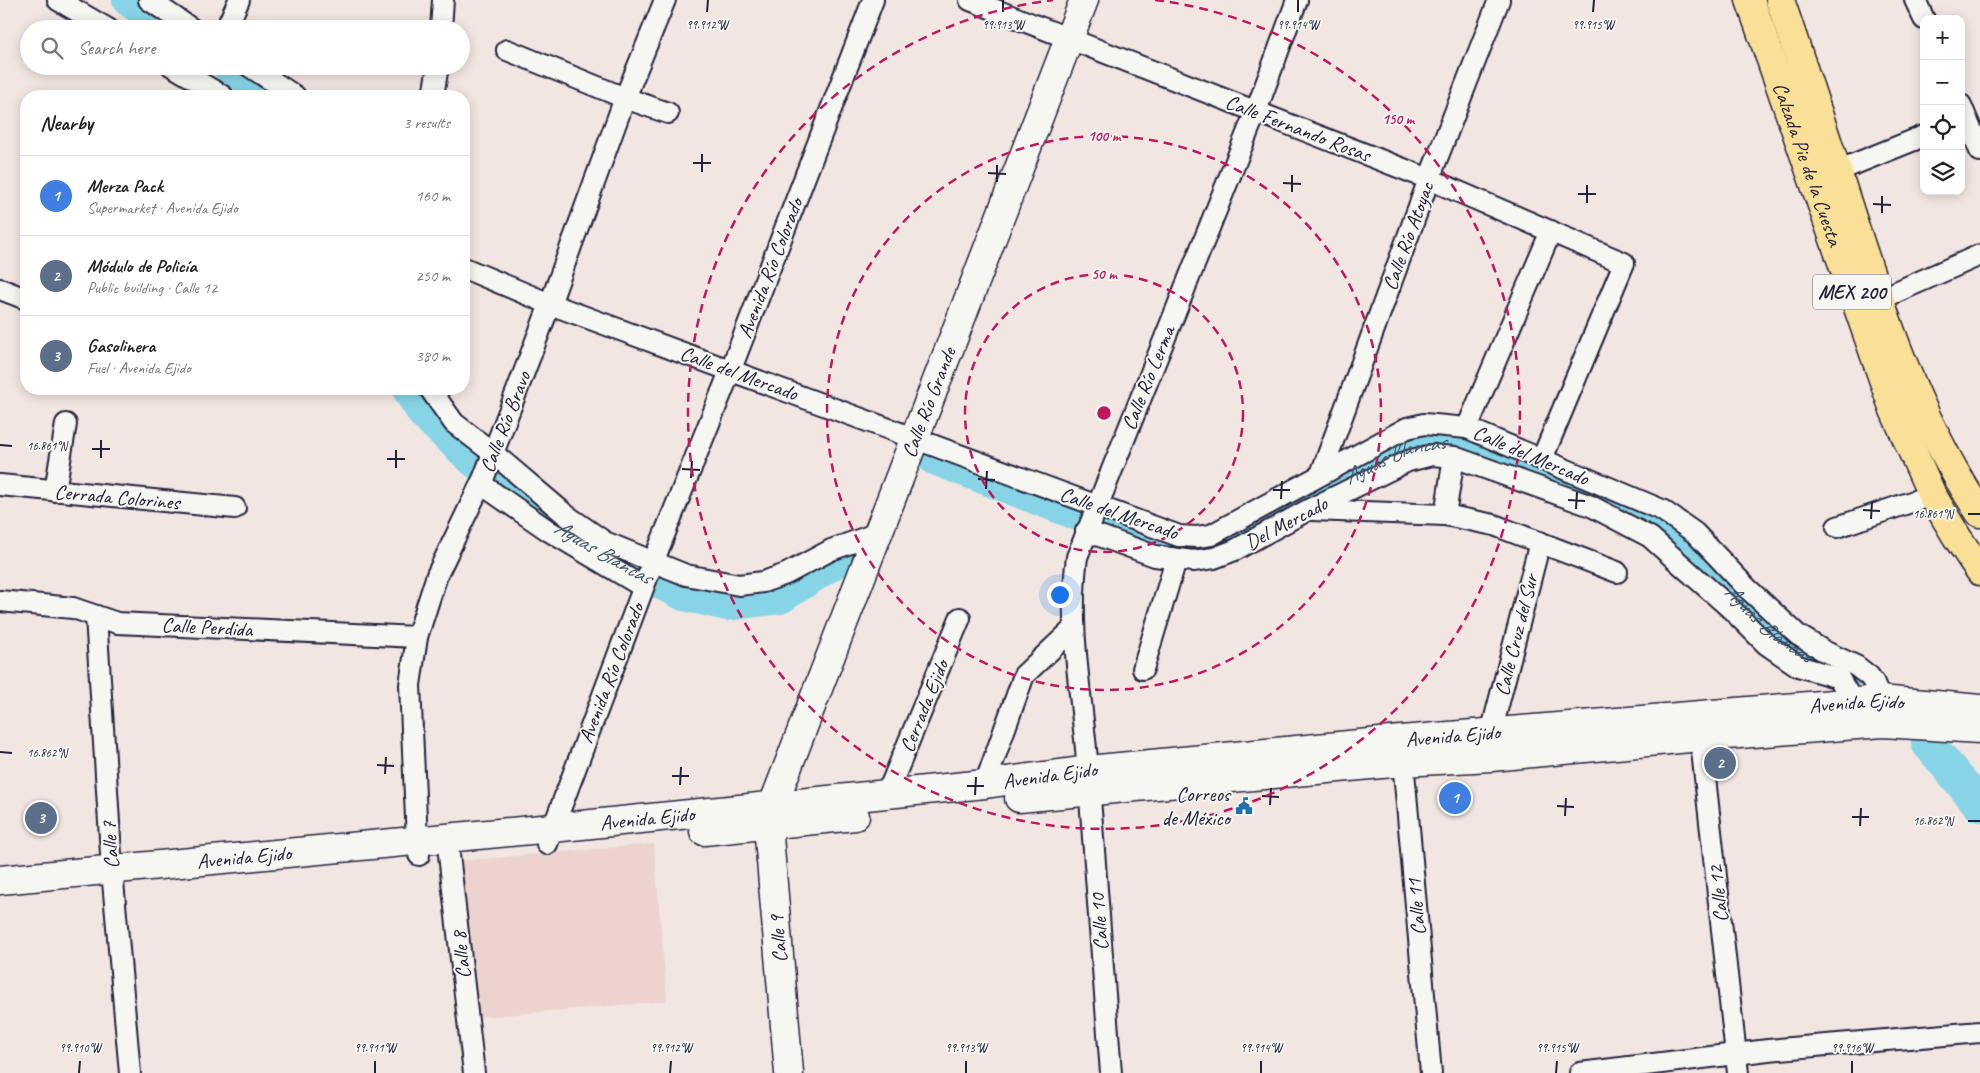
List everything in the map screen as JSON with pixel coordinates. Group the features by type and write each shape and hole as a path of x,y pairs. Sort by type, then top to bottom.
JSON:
{"main road":[{"name":"Calle Río Grande","path":"770,815 1084,0"},
{"name":"Calzada Pie de la Cuesta","path":"1750,0 1878,369 1894,410 1932,495 1980,571"},
{"name":"Calzada Pie de la Cuesta","path":"1780,0 1878,300 1922,407 1965,491 1980,513"},
{"name":"Avenida Ejido","path":"1699,726 1853,702 1881,712 1980,729"},
{"name":"Avenida Ejido","path":"0,895 113,877 770,815 1089,780 1699,726 1881,712 1980,709"},
{"name":"Avenida Ejido","path":"770,815 887,794 985,784 1089,780"},
{"name":"Calle 9","path":"770,815 789,1073"},
{"name":"Avenida Ejido","path":"0,880 113,877"}],"street":[{"path":"58,0 92,20"},
{"path":"149,0 179,20"},
{"path":"230,20 239,0"},
{"path":"442,20 443,0"},
{"name":"Calle Río Bravo","path":"418,848 410,685 416,637 437,575 487,468 550,304 625,98 665,0"},
{"name":"Avenida Río Colorado","path":"549,836 648,575 731,369 874,0"},
{"name":"Calle Fernando Rosas","path":"970,0 1429,179 1624,263 1542,459"},
{"name":"Calle Río Lerma","path":"1089,780 1074,628 1074,581 1077,557 1256,111 1297,0"},
{"name":"Calle Río Atoyac","path":"1320,474 1429,179 1498,0"},
{"path":"1915,0 1922,15"},
{"path":"507,50 625,98 668,113"},
{"path":"187,75 213,90"},
{"path":"263,75 286,90"},
{"path":"434,90 436,75"},
{"path":"1967,115 1980,151"},
{"path":"1837,171 1920,138"},
{"path":"1467,428 1550,231"},
{"path":"1878,300 1980,255"},
{"name":"Calle del Mercado","path":"470,271 550,304 731,369 914,438 1092,518 1179,536 1197,538 1211,534 1407,428 1424,424 1467,428 1662,510 1695,533 1747,588 1798,635 1824,651 1856,666 1869,676 1874,683 1881,712"},
{"path":"0,289 20,297"},
{"path":"434,395 487,468 549,531 648,575 686,576 740,585 763,582 786,574 831,550 878,533"},
{"path":"55,491 66,424"},
{"name":"Del Mercado","path":"1092,518 1155,556 1193,561 1214,558 1235,550 1308,510 1408,461 1432,456 1454,457 1591,506 1650,537 1730,608 1766,644 1798,666 1839,678 1853,702"},
{"path":"1445,515 1454,457"},
{"path":"487,468 574,521 648,575"},
{"name":"Cerrada Colorines","path":"0,485 235,508"},
{"path":"1837,527 1932,495"},
{"path":"1308,510 1445,515 1494,525 1617,572"},
{"name":"Calle Cruz del Sur","path":"1491,745 1540,542"},
{"path":"1143,669 1176,560"},
{"name":"Calle Perdida","path":"0,601 73,608 117,623 416,637"},
{"name":"Calle 7","path":"96,616 113,877 130,1073"},
{"name":"Cerrada Ejido","path":"887,794 960,618"},
{"path":"985,784 1024,675 1074,628"},
{"name":"Calle 12","path":"1699,726 1737,1064"},
{"name":"Calle 11","path":"1402,751 1431,1073"},
{"name":"Calle 10","path":"1089,780 1110,1073"},
{"name":"Calle 8","path":"449,845 474,1073"},
{"path":"1580,1073 1737,1064 1980,1032"}],"shaded area":[{"path":"654,844 667,1001 470,1018 457,861"}],"waterway":[{"name":"Aguas Blancas","path":"129,0 159,20"},
{"name":"Aguas Blancas","path":"243,75 266,90"},
{"name":"Aguas Blancas","path":"413,395 423,412 474,460 553,522 628,566 684,594 727,604 780,597 837,560"},
{"name":"Aguas Blancas","path":"934,458 1112,527 1183,550 1213,544 1406,447 1449,440 1567,484 1682,538 1769,628 1805,653 1846,674"},
{"name":"Aguas Blancas","path":"1928,743 1980,805"}],"place":[{"name":"Módulo de Policía","path":"1720,763"},
{"name":"Merza Pack","path":"1455,798"},
{"name":"Correos de México","path":"1244,806"},
{"name":"Gasolinera","path":"41,818"}]}
